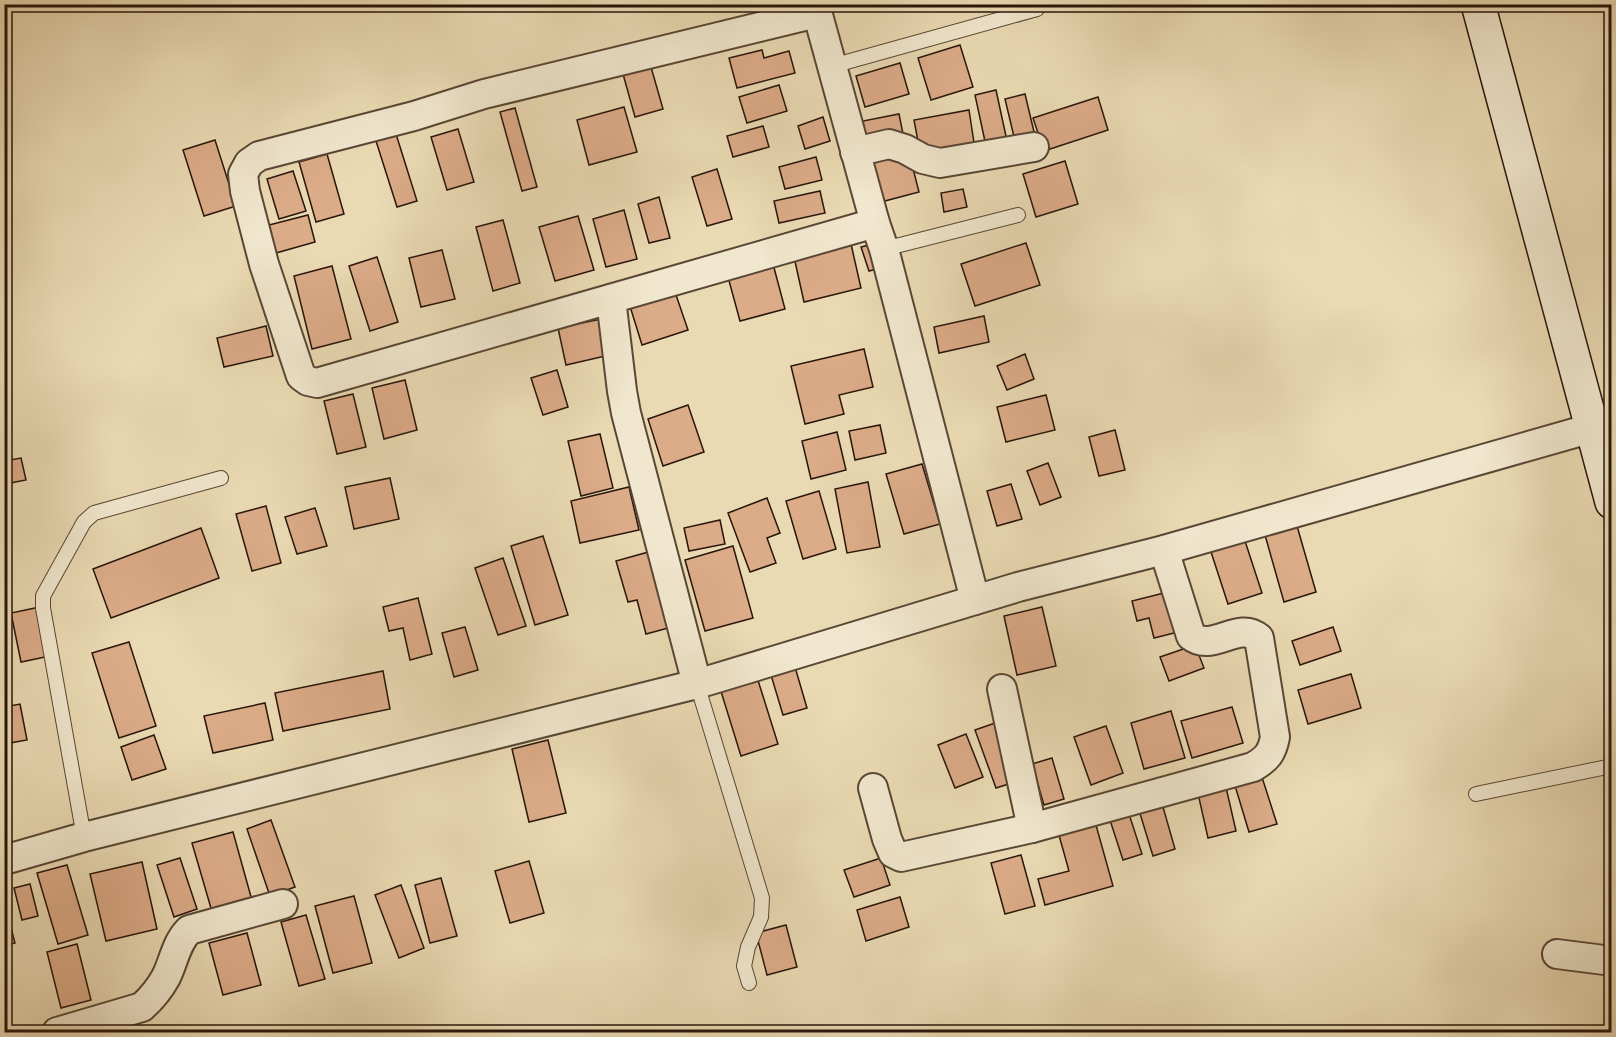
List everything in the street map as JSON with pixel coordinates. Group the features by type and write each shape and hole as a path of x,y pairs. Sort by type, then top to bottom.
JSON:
{"main road":[{"path":"1478,4 1611,502"}],"street":[{"path":"875,223 327,381 308,381 301,376 294,360 250,215 243,174 249,163 271,151 414,116 484,94 816,9 884,249 975,600"},
{"path":"855,152 889,144 905,149 923,159 940,163 1034,147"},
{"path":"611,299 626,413 697,684"},
{"path":"4,860 84,837 697,684 975,600 1164,550 1592,428"},
{"path":"873,788 887,839 893,853 901,857 1032,828 1253,767 1265,761 1273,751 1275,737 1259,638 1254,633 1245,631 1206,643 1191,636 1164,550"},
{"path":"1002,689 1032,828"},
{"path":"57,1032 142,1007 150,1000 165,977 182,937 189,930 282,904"},
{"path":"1557,954 1611,961"}],"lane":[{"path":"832,66 1037,9"},
{"path":"884,249 1018,215"},
{"path":"84,837 42,608 43,596 84,522 94,513 221,477"},
{"path":"697,684 762,898 760,918 748,946 744,966 749,983"},
{"path":"1476,794 1611,766"}],"building":[{"path":"960,45 973,87 931,100 918,58"},
{"path":"762,50 764,58 789,51 795,73 737,88 729,58"},
{"path":"900,63 909,94 865,107 856,76"},
{"path":"651,67 663,109 635,117 623,74"},
{"path":"779,85 787,111 747,123 739,97"},
{"path":"996,90 1007,141 986,146 975,95"},
{"path":"1025,94 1035,136 1015,141 1005,99"},
{"path":"1098,97 1108,130 1044,151 1033,118"},
{"path":"624,107 637,152 589,165 577,120"},
{"path":"515,108 537,187 522,191 500,112"},
{"path":"969,110 974,143 920,152 914,120"},
{"path":"899,114 903,134 866,140 863,121"},
{"path":"823,117 830,141 805,149 798,126"},
{"path":"763,126 769,147 733,157 727,136"},
{"path":"458,129 474,182 447,190 431,137"},
{"path":"396,134 417,201 397,207 376,141"},
{"path":"215,140 236,206 204,216 183,150"},
{"path":"909,153 919,192 881,202 871,163"},
{"path":"327,154 344,214 316,222 299,162"},
{"path":"816,157 822,180 785,189 779,167"},
{"path":"1065,161 1078,204 1036,217 1023,174"},
{"path":"717,169 732,219 707,226 692,177"},
{"path":"293,171 306,211 279,219 267,179"},
{"path":"963,189 967,207 944,212 941,193"},
{"path":"820,191 825,213 779,223 774,201"},
{"path":"659,197 670,238 649,243 638,204"},
{"path":"624,210 637,259 606,267 593,219"},
{"path":"308,215 315,242 276,253 269,225"},
{"path":"578,216 594,270 555,281 539,227"},
{"path":"503,220 520,283 493,291 476,227"},
{"path":"1026,243 1040,285 975,306 961,264"},
{"path":"851,244 861,288 804,302 794,257"},
{"path":"873,244 880,268 869,271 861,247"},
{"path":"442,250 455,299 421,307 409,258"},
{"path":"377,257 398,322 370,331 349,266"},
{"path":"773,264 785,309 740,321 728,277"},
{"path":"332,266 351,339 312,349 294,276"},
{"path":"674,289 688,330 642,345 629,303"},
{"path":"984,316 989,342 939,353 934,327"},
{"path":"606,318 614,354 566,365 558,328"},
{"path":"266,326 273,356 224,367 217,338"},
{"path":"864,349 873,387 839,395 844,414 805,424 791,366"},
{"path":"1025,354 1034,379 1007,390 997,366"},
{"path":"557,370 568,407 543,415 531,378"},
{"path":"405,380 417,430 384,439 372,388"},
{"path":"353,394 366,447 337,454 324,401"},
{"path":"1046,395 1055,430 1006,442 997,407"},
{"path":"688,405 704,452 663,466 648,419"},
{"path":"880,425 886,453 855,460 849,431"},
{"path":"1115,430 1125,470 1099,476 1089,437"},
{"path":"837,432 846,470 811,479 802,441"},
{"path":"600,434 613,488 581,496 568,441"},
{"path":"21,458 26,480 5,484 4,461"},
{"path":"1048,463 1061,497 1040,505 1027,471"},
{"path":"922,464 940,524 904,534 886,474"},
{"path":"390,478 399,519 354,529 345,487"},
{"path":"868,482 880,547 847,553 835,489"},
{"path":"1011,484 1022,519 997,526 987,491"},
{"path":"629,487 639,530 580,543 571,501"},
{"path":"819,491 836,549 803,559 786,501"},
{"path":"767,498 780,533 767,538 776,563 750,572 728,513"},
{"path":"266,506 281,563 252,571 236,514"},
{"path":"315,508 327,546 297,554 285,517"},
{"path":"1295,519 1316,592 1284,602 1263,528"},
{"path":"720,520 725,544 689,551 684,528"},
{"path":"201,528 219,578 111,618 93,569"},
{"path":"543,536 568,615 535,625 511,546"},
{"path":"1245,541 1262,593 1228,604 1211,552"},
{"path":"733,546 753,618 705,631 685,560"},
{"path":"652,551 672,627 646,634 637,600 628,602 616,561"},
{"path":"503,558 526,626 498,635 475,568"},
{"path":"1176,590 1186,630 1154,638 1149,618 1137,621 1132,601"},
{"path":"418,598 432,654 410,660 403,628 389,631 383,607"},
{"path":"40,607 50,656 21,662 11,613"},
{"path":"1042,607 1056,666 1017,675 1004,616"},
{"path":"465,627 478,670 454,677 442,633"},
{"path":"1333,627 1341,651 1300,665 1292,641"},
{"path":"129,642 156,726 119,738 92,653"},
{"path":"1195,645 1204,668 1169,681 1160,657"},
{"path":"795,667 807,708 783,715 771,675"},
{"path":"383,671 390,709 283,731 275,693"},
{"path":"756,674 778,744 741,756 719,685"},
{"path":"1351,674 1361,708 1308,724 1298,690"},
{"path":"265,703 273,740 213,753 204,716"},
{"path":"20,704 27,740 4,744 4,707"},
{"path":"1232,707 1243,743 1192,758 1181,721"},
{"path":"1171,711 1185,758 1144,769 1131,723"},
{"path":"998,722 1018,781 996,788 975,730"},
{"path":"1106,726 1123,773 1091,785 1074,737"},
{"path":"966,734 983,777 955,788 938,745"},
{"path":"154,735 166,769 132,780 121,747"},
{"path":"548,740 566,813 529,822 512,749"},
{"path":"1052,758 1064,799 1044,805 1032,764"},
{"path":"1260,771 1277,824 1249,832 1233,779"},
{"path":"1225,783 1236,831 1208,838 1197,789"},
{"path":"1161,800 1175,849 1153,856 1138,807"},
{"path":"1128,811 1142,854 1123,860 1109,817"},
{"path":"1094,818 1113,886 1045,905 1038,879 1069,871 1057,828"},
{"path":"271,820 295,887 270,896 247,829"},
{"path":"233,832 253,904 213,915 192,843"},
{"path":"1021,855 1035,906 1005,914 991,863"},
{"path":"180,858 197,909 174,917 157,865"},
{"path":"881,858 890,885 854,897 844,870"},
{"path":"529,861 544,913 510,923 495,871"},
{"path":"142,862 157,929 106,941 90,874"},
{"path":"67,865 88,935 58,944 37,873"},
{"path":"441,878 457,936 430,943 415,885"},
{"path":"30,884 38,916 22,920 14,888"},
{"path":"401,885 424,948 399,958 375,895"},
{"path":"354,896 372,963 333,973 315,906"},
{"path":"900,897 909,927 866,941 857,910"},
{"path":"4,902 15,943 4,946"},
{"path":"306,915 325,979 299,986 281,922"},
{"path":"786,925 797,967 767,975 756,933"},
{"path":"247,933 261,985 223,995 209,943"},
{"path":"77,944 91,1000 61,1008 47,952"}]}
